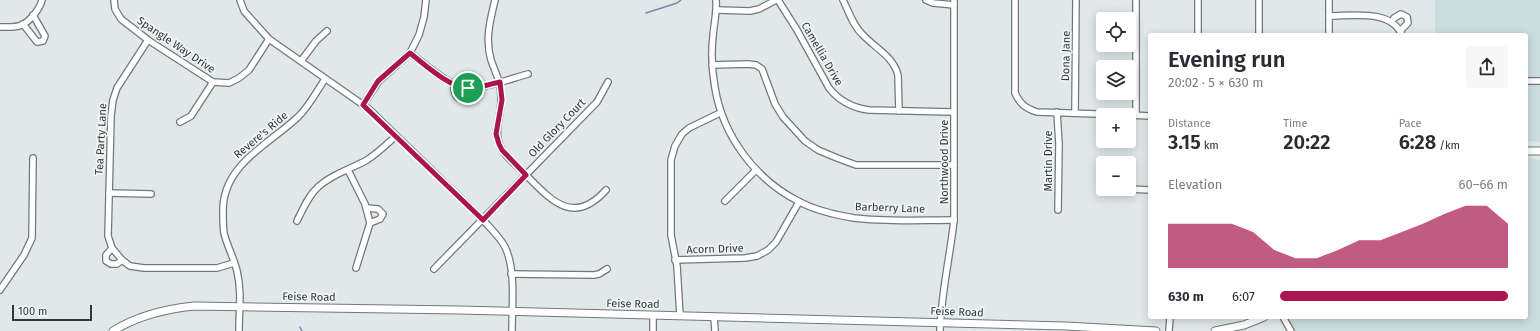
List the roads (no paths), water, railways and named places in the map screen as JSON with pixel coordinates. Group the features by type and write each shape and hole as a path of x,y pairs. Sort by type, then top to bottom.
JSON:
{"main road":[{"path":"1528,151 1540,151"},
{"name":"Feise Road","path":"113,331 141,318 168,310 194,306 653,315 1066,326 1156,331"},
{"path":"1215,331 1244,325 1259,319"}],"street":[{"path":"0,27 10,27 23,24 41,4 42,0"},
{"name":"Spangle Way Drive","path":"114,0 115,9 121,19 148,40 213,82 229,83 239,78 249,70 269,39"},
{"path":"240,0 244,11 269,39 363,105 483,220 505,246 511,274 512,331"},
{"path":"363,105 378,81 410,53 419,35 424,17 426,0"},
{"path":"495,0 490,19 488,40 491,60 500,82 502,100 496,134 502,150 546,196 564,207 577,208 592,204 606,190"},
{"name":"Barberry Lane","path":"716,0 712,65 714,87 720,113 736,143 756,170 778,188 799,202 818,209 862,219 954,220"},
{"path":"716,10 750,11 759,9 777,0"},
{"name":"Camellia Drive","path":"777,0 833,94 846,104 856,108 898,111 953,112"},
{"path":"844,0 851,18 859,31 884,54 896,69 898,111"},
{"path":"926,0 933,3 954,2"},
{"path":"1015,0 1015,93 1020,102 1026,108 1036,112 1096,113"},
{"name":"Dona Jane","path":"1074,112 1076,0"},
{"path":"1136,0 1136,108"},
{"path":"1198,0 1198,33"},
{"path":"1259,0 1259,33"},
{"path":"1328,33 1330,0"},
{"name":"Northwood Drive","path":"940,331 941,312 951,252 954,220 954,2"},
{"path":"1329,16 1379,16 1392,21 1401,33 1408,23 1407,17 1401,14 1392,21"},
{"path":"23,24 35,40 39,42 43,40 45,36 32,15"},
{"path":"302,61 316,41 326,31"},
{"name":"Tea Party Lane","path":"148,40 117,88 113,100 111,116 108,236 112,248 122,260 130,266 144,268 217,268 234,263"},
{"path":"410,53 454,84 468,88 500,82 528,74"},
{"path":"712,65 748,64 756,65 762,69 776,104 787,122 804,141 818,150 837,158 856,165 954,165"},
{"name":"Revere's Ride","path":"239,331 241,293 237,269 224,233 223,210 225,195 236,170 250,156 300,115 325,79"},
{"path":"1528,81 1540,81"},
{"path":"180,122 191,116 213,82"},
{"name":"Old Glory Court","path":"434,269 597,102 608,82"},
{"path":"454,84 454,93 457,97 464,97 468,88"},
{"name":"Martin Drive","path":"1057,112 1059,144 1058,210"},
{"path":"680,316 676,260 671,235 671,160 675,146 682,134 689,128 720,113"},
{"path":"1136,116 1148,116"},
{"path":"297,221 306,201 318,187 328,179 377,154 396,136"},
{"path":"0,290 24,255 32,238 33,158"},
{"path":"348,170 367,208 370,223 356,268"},
{"path":"725,201 756,170"},
{"path":"1136,189 1148,190"},
{"path":"109,194 151,194"},
{"name":"Acorn Drive","path":"676,260 745,258 757,256 768,250 776,242 799,202"},
{"path":"367,208 378,209 383,214 380,219 370,223"},
{"name":"Tea Party Lane","path":"112,248 106,255 106,261 111,264 116,264 122,260"},
{"path":"511,274 594,275 607,269"},
{"path":"653,315 653,331"},
{"path":"714,317 715,331"},
{"path":"1169,331 1170,319"},
{"path":"1284,319 1291,331"}],"waterway":[{"path":"646,13 677,3 681,0"},
{"path":"300,327 302,331"}]}
